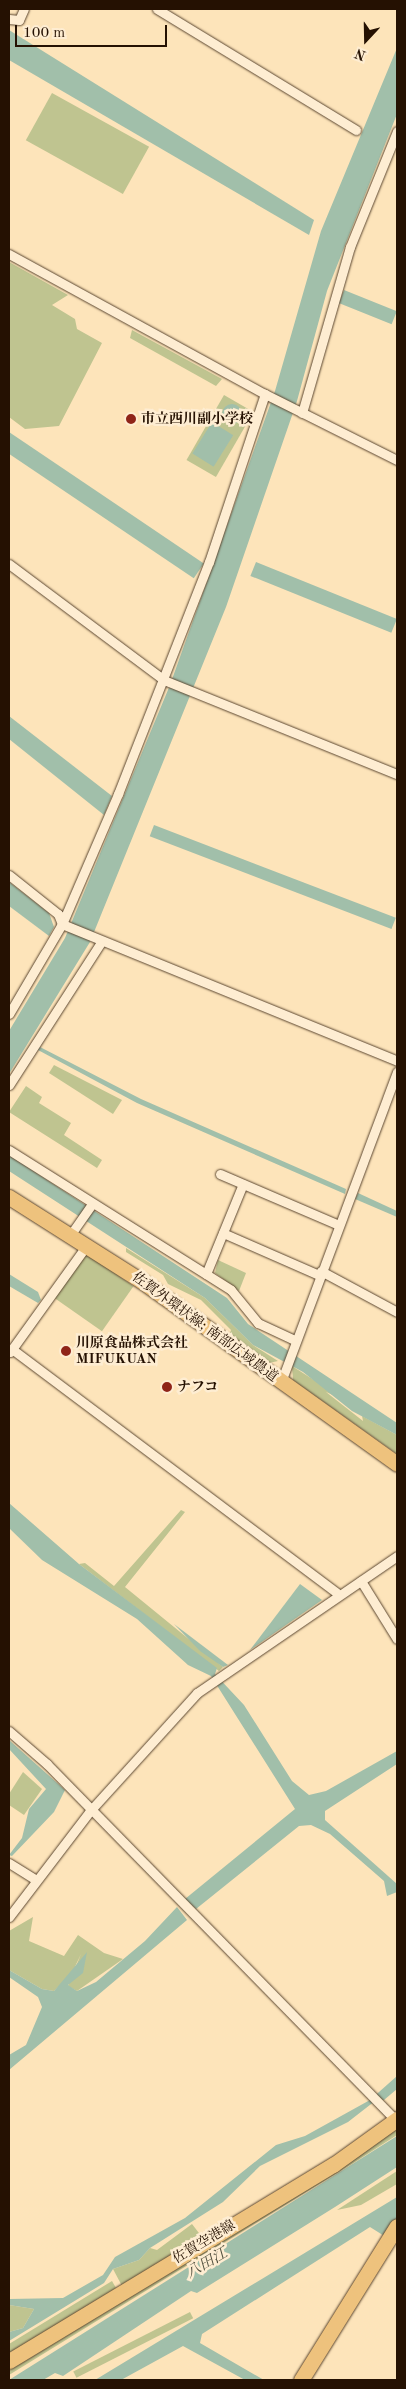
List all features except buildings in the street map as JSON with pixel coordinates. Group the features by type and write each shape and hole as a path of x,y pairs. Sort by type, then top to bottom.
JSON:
{"main road":[{"name":"佐賀外環状線; 南部広域農道","path":"9,1197 71,1234 283,1375 397,1464"},
{"name":"佐賀空港線","path":"9,2361 333,2165 397,2119"},
{"path":"301,2380 397,2226"}],"street":[{"path":"9,19 18,20 24,9"},
{"path":"157,9 356,130"},
{"path":"302,413 350,247 395,145 397,131"},
{"path":"9,254 266,394 397,460"},
{"path":"9,1014 62,924 164,680 210,562 266,394"},
{"path":"9,564 164,680 397,774"},
{"path":"9,875 58,914 62,924 101,942 397,1061"},
{"path":"9,1085 101,942"},
{"path":"283,1375 292,1344 397,1072"},
{"path":"9,1150 92,1204 232,1290 258,1323 292,1344"},
{"path":"220,1174 338,1225"},
{"path":"206,1274 243,1184"},
{"path":"71,1234 92,1204"},
{"path":"223,1233 320,1273 397,1312"},
{"path":"86,1245 10,1351 337,1593"},
{"path":"9,1918 35,1879 90,1811 209,1682 337,1593 360,1581 397,1556"},
{"path":"360,1581 397,1640"},
{"path":"9,1731 48,1764 90,1811 397,2119"},
{"path":"9,1863 35,1879"}],"green space":[{"path":"52,93 149,147 123,194 26,140"},
{"path":"9,262 68,295 52,305 75,319 77,329 102,343 59,426 25,429 9,417"},
{"path":"132,330 222,379 216,386 130,338"},
{"path":"224,395 253,412 216,477 186,460"},
{"path":"54,1065 122,1100 113,1114 49,1073"},
{"path":"26,1086 42,1097 39,1103 71,1123 64,1135 102,1160 97,1168 9,1112"},
{"path":"126,1248 205,1298 253,1345 278,1361 269,1363 229,1336 231,1330 201,1300 168,1284 163,1275 126,1252"},
{"path":"86,1253 134,1286 102,1331 54,1298"},
{"path":"218,1260 246,1273 239,1291 215,1273"},
{"path":"292,1366 345,1400 326,1392 363,1421 362,1416 397,1435 397,1454 293,1380"},
{"path":"181,1510 185,1512 125,1587 223,1667 219,1671 79,1564 85,1563 114,1586"},
{"path":"23,1772 42,1789 24,1815 9,1805 9,1794"},
{"path":"33,1917 29,1941 64,1956 78,1935 104,1953 123,1959 77,1991 68,1986 81,1954 72,1973 54,1991 42,1989 9,1970 9,1931"},
{"path":"397,2129 397,2135 352,2164 9,2375 9,2367"},
{"path":"397,2171 397,2184 361,2205 337,2210"},
{"path":"192,2224 202,2237 122,2286 113,2269 139,2260 150,2248 157,2250"},
{"path":"112,2281 116,2288 9,2355 9,2344"},
{"path":"9,2305 34,2309 23,2328 9,2332"},
{"path":"190,2312 193,2318 76,2378 73,2371"}],"water":[{"path":"9,30 314,220 309,235 9,60"},
{"path":"397,48 397,114 327,291 297,401 226,607 90,942 9,1074 9,1031 65,938 170,685 275,391 321,231"},
{"path":"344,290 397,311 392,324 339,303"},
{"path":"228,404 236,404 242,410 242,418 236,424 228,424 222,418 222,410"},
{"path":"212,422 233,435 214,467 192,453"},
{"path":"9,432 204,563 194,578 9,454"},
{"path":"256,562 397,619 391,633 250,576"},
{"path":"9,716 112,796 104,815 9,739"},
{"path":"154,825 396,918 391,929 150,836"},
{"path":"9,882 49,913 54,927 49,936 9,906"},
{"path":"40,1047 141,1099 346,1189 345,1194 137,1103 38,1050"},
{"path":"9,1155 227,1298 248,1324 397,1423 397,1435 352,1411 303,1372 253,1345 205,1298 9,1171"},
{"path":"358,1193 397,1211 397,1217 355,1199"},
{"path":"9,1274 38,1292 41,1300 38,1303 9,1286"},
{"path":"9,1503 79,1564 217,1668 215,1674 244,1705 292,1781 309,1795 326,1791 397,1751 397,1764 325,1811 325,1820 397,1884 397,1892 387,1896 384,1881 330,1834 311,1825 299,1826 196,1909 185,1899 295,1809 211,1676 188,1665 137,1619 42,1560 9,1528"},
{"path":"300,1584 322,1600 250,1650"},
{"path":"174,1624 228,1665 223,1667 200,1651"},
{"path":"9,1740 65,1790 54,1812 12,1856 9,1855 22,1838 29,1809 46,1789 9,1749"},
{"path":"177,1907 187,1920 9,2070 9,2055 26,2045 42,2007 38,1997 9,1977 9,1970 42,1989 54,1991 87,1952 83,1973 68,1985 77,1991 96,1982 145,1941"},
{"path":"397,2076 397,2089 384,2100 375,2101 348,2122 260,2166 223,2202 150,2248 139,2260 113,2269 104,2283 9,2341 9,2332 23,2328 34,2309 9,2305 9,2299 63,2298 103,2275 115,2257 185,2218 276,2145 305,2136 370,2100"},
{"name":"八田江","path":"397,2136 397,2167 335,2207 197,2293 191,2291 63,2376 55,2373 43,2380 9,2380"},
{"path":"397,2197 397,2244 370,2227 202,2334 200,2343 264,2380 245,2380 183,2346 121,2380 95,2380"}],"place":[{"name":"市立西川副小学校","path":"131,419"},
{"name":"川原食品株式会社 MIFUKUAN","path":"66,1351"},
{"name":"ナフコ","path":"167,1387"}]}
